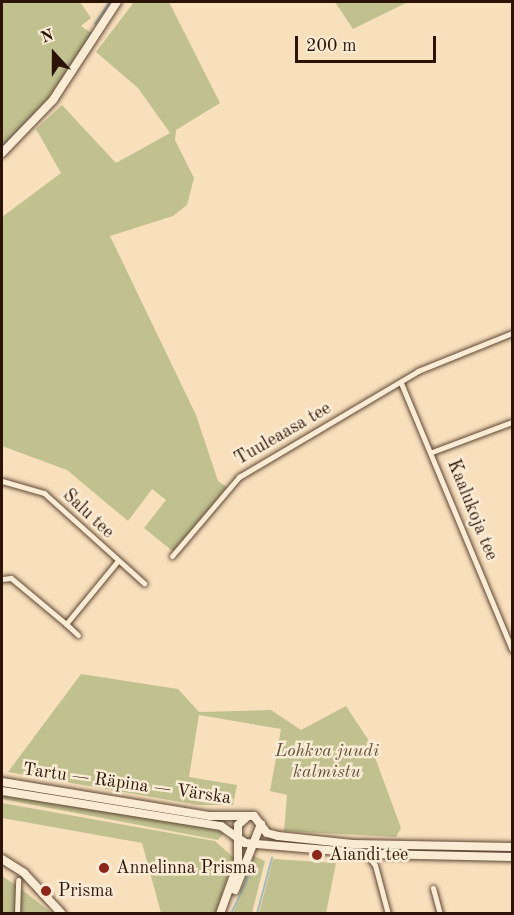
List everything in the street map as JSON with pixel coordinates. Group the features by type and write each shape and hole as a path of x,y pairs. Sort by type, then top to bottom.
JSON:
{"main road":[{"path":"2,153 53,100 117,2"},
{"name":"Tartu — Räpina — Värska","path":"2,782 198,814 248,816"},
{"name":"Tartu — Räpina — Värska","path":"2,791 221,826 238,838 252,843"},
{"path":"222,914 238,864 238,825 248,816 261,823 272,835 353,844 513,847"},
{"path":"222,914 261,823"},
{"path":"252,843 391,855 513,857"},
{"path":"2,860 62,914"}],"street":[{"name":"Tuuleaasa tee","path":"172,556 239,477 400,383 513,333"},
{"name":"Kaalukoja tee","path":"400,383 432,452 511,640 513,650"},
{"path":"432,452 513,422"},
{"name":"Salu tee","path":"2,482 44,493 117,562 144,583"},
{"name":"Salu tee","path":"66,624 117,562"},
{"path":"2,579 11,578 78,636"},
{"path":"364,853 375,865 388,914"},
{"path":"375,865 391,855"},
{"path":"17,914 21,878"},
{"path":"433,888 440,914"}],"green space":[{"path":"2,2 80,2 91,18 81,26 91,33 52,95 2,147"},
{"path":"134,2 169,2 220,103 176,130 175,140 194,178 187,205 173,216 110,236 196,415 218,481 227,487 175,553 144,528 166,500 152,489 128,521 67,470 2,446 2,217 61,173 36,129 62,105 116,163 170,133 138,88 96,52"},
{"path":"335,2 408,2 353,29"},
{"name":"Lohkva juudi kalmistu","path":"81,674 178,689 199,712 271,710 301,730 346,706 369,741 401,828 396,837 284,831 287,795 270,791 281,729 199,715 189,777 237,785 233,805 198,805 8,772"},
{"path":"2,794 207,827 224,833 218,840 2,799"},
{"path":"2,803 215,841 234,858 216,913 161,913 142,843 2,818"},
{"path":"254,856 265,861 252,913 233,913"},
{"path":"273,859 336,863 326,913 259,913"},
{"path":"2,876 17,886 52,913 2,913"}],"waterway":[{"path":"95,24 110,2"},
{"path":"84,45 91,33"},
{"path":"2,147 34,114"},
{"path":"257,914 272,858"},
{"path":"231,914 252,869"}],"place":[{"name":"Aiandi tee","path":"317,855"},
{"name":"Annelinna Prisma","path":"104,868"},
{"name":"Prisma","path":"46,891"}]}
